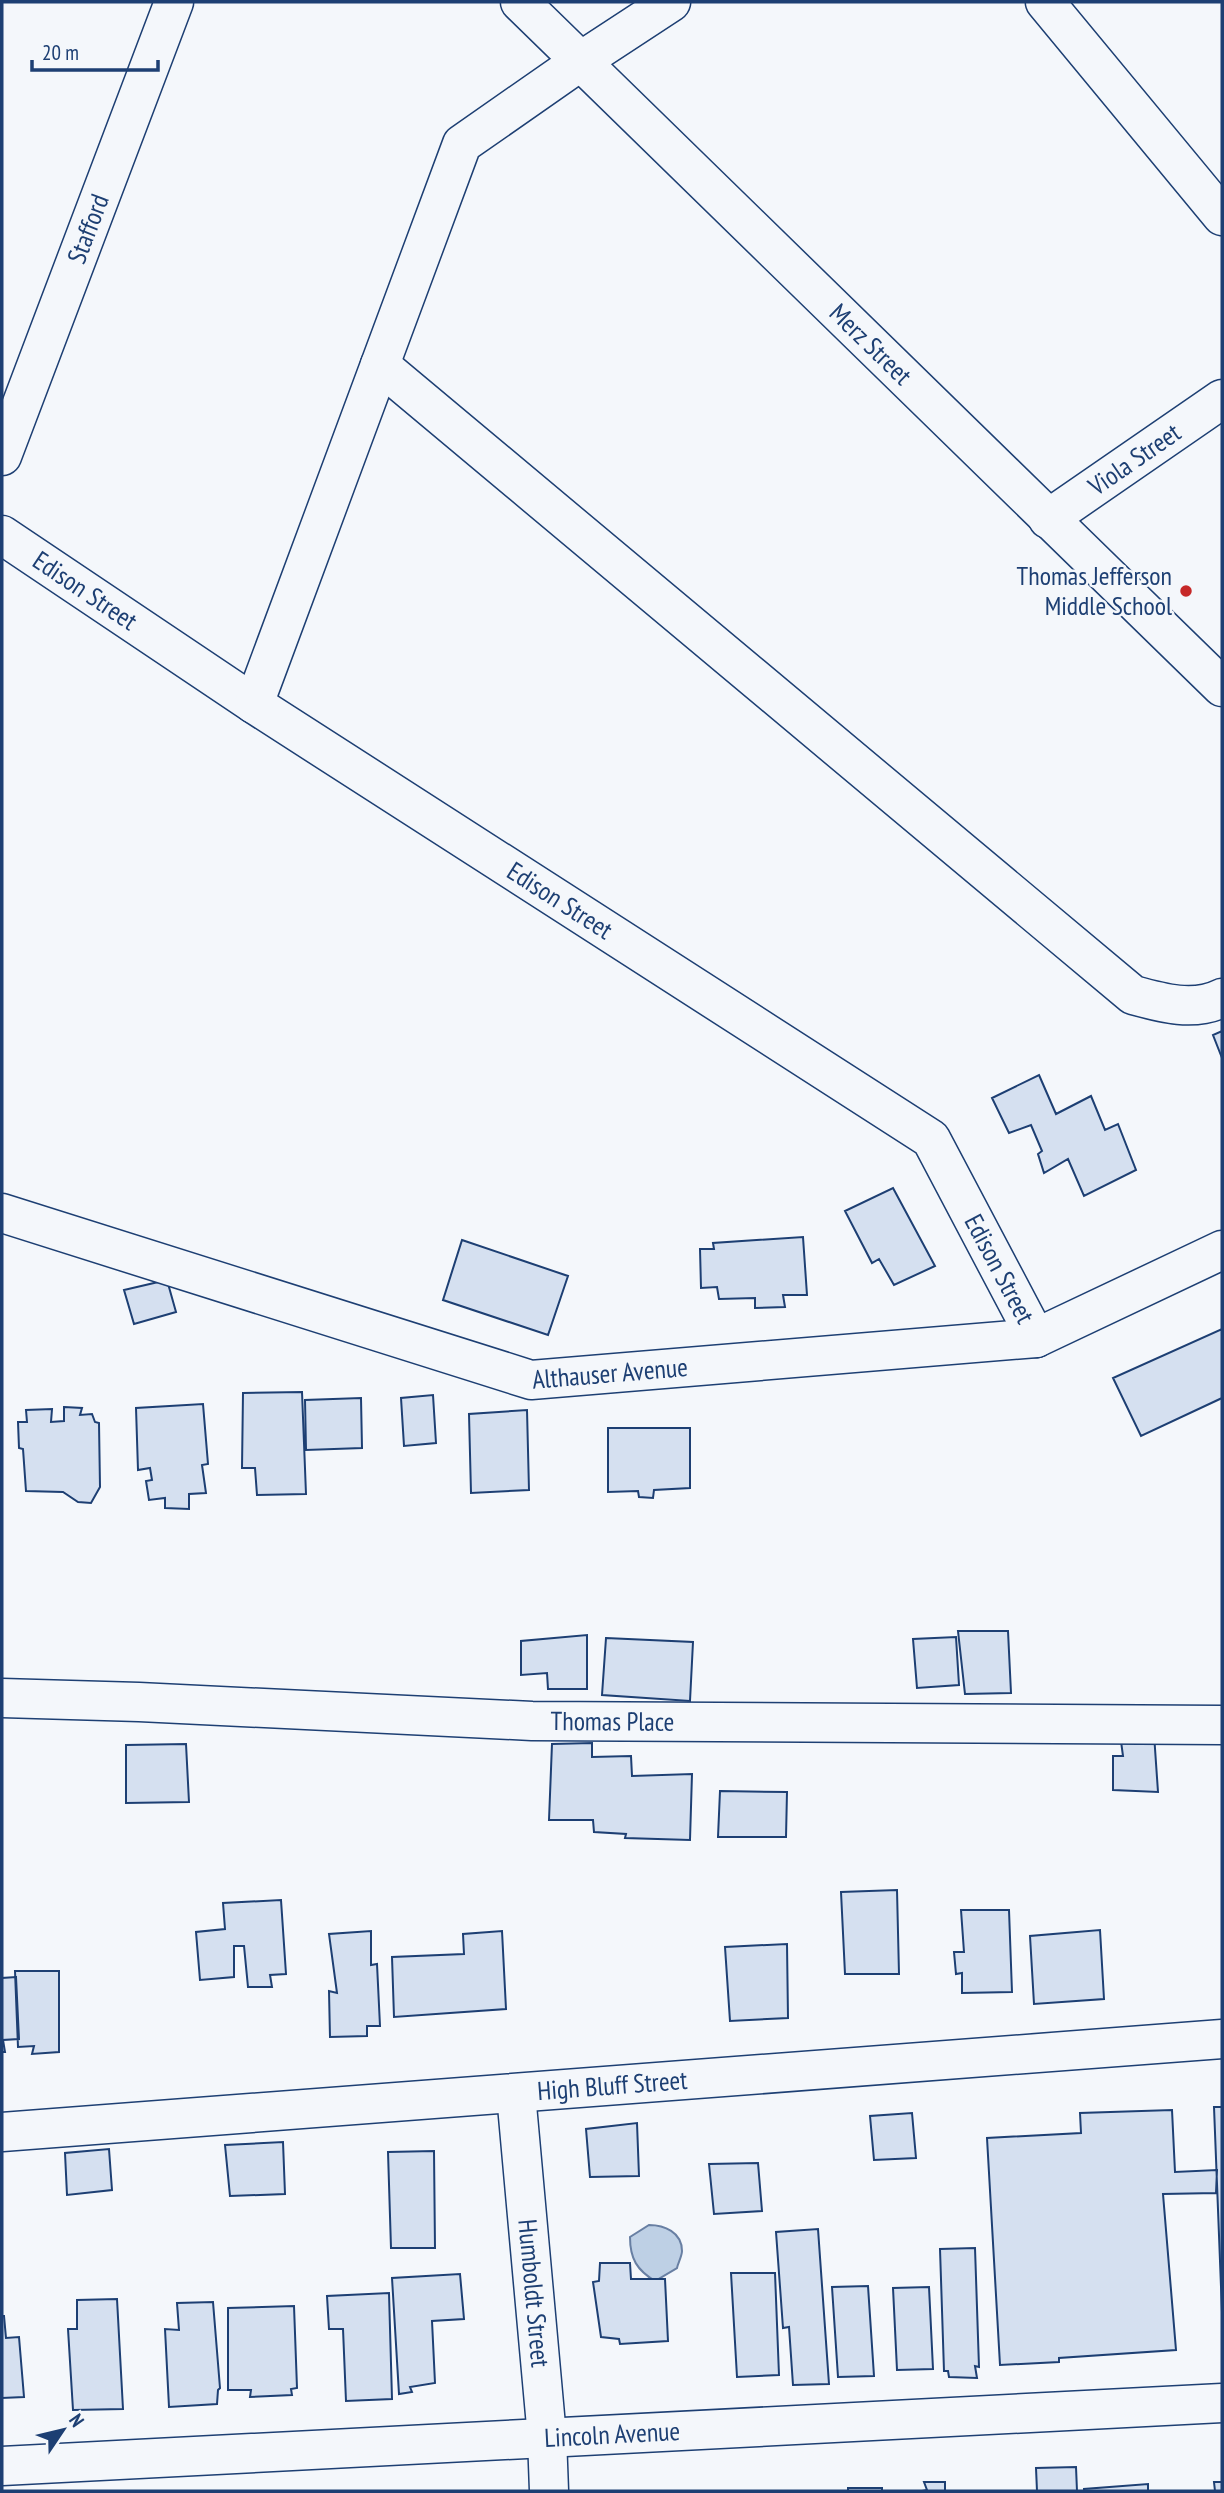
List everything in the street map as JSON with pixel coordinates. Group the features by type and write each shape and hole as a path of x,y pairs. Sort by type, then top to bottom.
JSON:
{"street":[{"name":"Stafford","path":"2,456 174,2"},
{"name":"Merz Street","path":"520,2 1222,687"},
{"path":"254,704 462,144 671,2"},
{"path":"1045,2 1222,216"},
{"path":"380,365 1133,995 1167,1004 1208,1005 1222,998"},
{"name":"Viola Street","path":"1048,519 1222,400"},
{"name":"Edison Street","path":"2,535 254,704 930,1139 1036,1338"},
{"name":"Althauser Avenue","path":"2,1213 531,1380 1036,1338 1222,1250"},
{"name":"Thomas Place","path":"2,1698 532,1721 1222,1726"},
{"name":"High Bluff Street","path":"2,2132 1222,2039"},
{"name":"Humboldt Street","path":"516,2094 547,2437 549,2491"},
{"name":"Lincoln Avenue","path":"2,2466 1222,2403"}],"water":[{"path":"649,2225 660,2226 676,2234 682,2251 677,2268 655,2281 636,2263 630,2245 630,2237"}],"building":[{"path":"1222,1031 1222,1058 1213,1035"},
{"path":"1039,1075 1056,1114 1091,1096 1105,1130 1118,1124 1136,1170 1084,1196 1068,1159 1044,1173 1038,1154 1042,1151 1031,1125 1009,1133 992,1098"},
{"path":"893,1188 935,1266 894,1285 879,1259 872,1263 845,1211"},
{"path":"803,1237 807,1295 783,1295 785,1307 755,1308 755,1298 719,1299 717,1287 701,1288 700,1249 714,1249 713,1243"},
{"path":"462,1240 568,1276 548,1335 443,1300"},
{"path":"167,1280 176,1312 134,1324 124,1290"},
{"path":"1222,1329 1222,1398 1141,1436 1113,1378"},
{"path":"302,1392 306,1494 257,1495 255,1468 242,1468 243,1393"},
{"path":"433,1395 436,1443 404,1446 401,1398"},
{"path":"361,1398 362,1448 306,1450 305,1400"},
{"path":"203,1404 208,1464 202,1465 206,1493 189,1494 189,1509 165,1508 165,1498 149,1500 146,1481 152,1480 150,1468 138,1470 136,1408"},
{"path":"64,1407 82,1408 80,1415 92,1414 95,1422 99,1423 100,1487 91,1503 78,1502 63,1492 26,1491 18,1422 27,1422 26,1410 52,1409 51,1422 64,1421"},
{"path":"527,1410 529,1490 471,1493 469,1414"},
{"path":"608,1428 690,1428 690,1488 654,1490 653,1498 639,1497 638,1491 608,1492"},
{"path":"958,1631 1008,1631 1011,1693 965,1694"},
{"path":"587,1635 587,1689 548,1689 547,1673 521,1675 521,1641"},
{"path":"956,1637 959,1685 917,1688 913,1639"},
{"path":"606,1638 693,1642 690,1701 602,1695"},
{"path":"1120,1734 1154,1734 1158,1792 1113,1790 1113,1756 1123,1756"},
{"path":"592,1743 592,1757 631,1756 632,1776 692,1774 690,1840 625,1838 626,1834 594,1832 593,1820 549,1820 552,1744"},
{"path":"186,1744 189,1802 126,1803 126,1745"},
{"path":"720,1791 787,1792 786,1837 718,1837"},
{"path":"897,1890 899,1974 845,1974 841,1892"},
{"path":"281,1900 286,1974 270,1975 272,1987 248,1987 244,1946 234,1946 234,1977 200,1980 196,1932 225,1929 223,1903"},
{"path":"961,1910 1009,1910 1012,1992 962,1993 962,1973 956,1974 954,1952 964,1952"},
{"path":"1100,1930 1104,1999 1034,2004 1030,1936"},
{"path":"371,1931 371,1965 377,1964 380,2026 367,2026 367,2036 330,2037 329,1991 337,1993 329,1934"},
{"path":"502,1931 506,2009 394,2017 392,1957 464,1954 463,1934"},
{"path":"787,1944 788,2018 730,2021 725,1947"},
{"path":"15,1971 59,1971 59,2052 32,2054 34,2046 18,2047"},
{"path":"16,1977 19,2039 3,2040 5,2052 2,2052 2,1978"},
{"path":"1214,2107 1222,2107 1222,2312"},
{"path":"1172,2110 1175,2172 1217,2170 1216,2193 1163,2194 1176,2350 1000,2365 987,2138 1081,2133 1080,2113"},
{"path":"912,2113 916,2158 874,2160 870,2116"},
{"path":"637,2123 639,2176 590,2177 586,2129"},
{"path":"283,2142 285,2194 230,2196 225,2145"},
{"path":"109,2149 112,2190 67,2195 65,2153"},
{"path":"434,2151 435,2248 391,2248 388,2152"},
{"path":"758,2163 762,2211 714,2214 709,2164"},
{"path":"818,2229 829,2384 793,2385 789,2327 783,2328 776,2232"},
{"path":"975,2248 979,2367 975,2366 977,2378 949,2377 948,2371 944,2371 940,2249"},
{"path":"600,2263 630,2263 631,2279 665,2279 668,2341 620,2344 619,2339 601,2337 593,2282 599,2281"},
{"path":"731,2273 775,2273 779,2375 737,2377"},
{"path":"460,2274 464,2319 432,2321 435,2383 410,2387 412,2392 399,2394 392,2278"},
{"path":"868,2286 874,2376 838,2377 832,2287"},
{"path":"929,2287 933,2369 897,2370 893,2288"},
{"path":"389,2293 392,2399 346,2401 343,2329 329,2329 327,2296"},
{"path":"117,2299 123,2409 73,2410 68,2329 77,2329 77,2300"},
{"path":"213,2302 220,2388 217,2404 169,2407 165,2329 179,2330 177,2303"},
{"path":"294,2306 297,2388 291,2389 292,2395 250,2397 251,2390 228,2390 228,2308"},
{"path":"2,2316 6,2338 19,2337 24,2397 2,2398"},
{"path":"1076,2467 1077,2491 1037,2491 1036,2468"},
{"path":"924,2482 945,2482 945,2491 922,2491 927,2490"},
{"path":"1214,2482 1222,2482 1222,2491 1215,2491"},
{"path":"1148,2484 1148,2491 1084,2491 1084,2489"},
{"path":"848,2488 882,2488 882,2491 848,2491"}],"place":[{"name":"Thomas Jefferson Middle School","path":"1186,591"}]}
